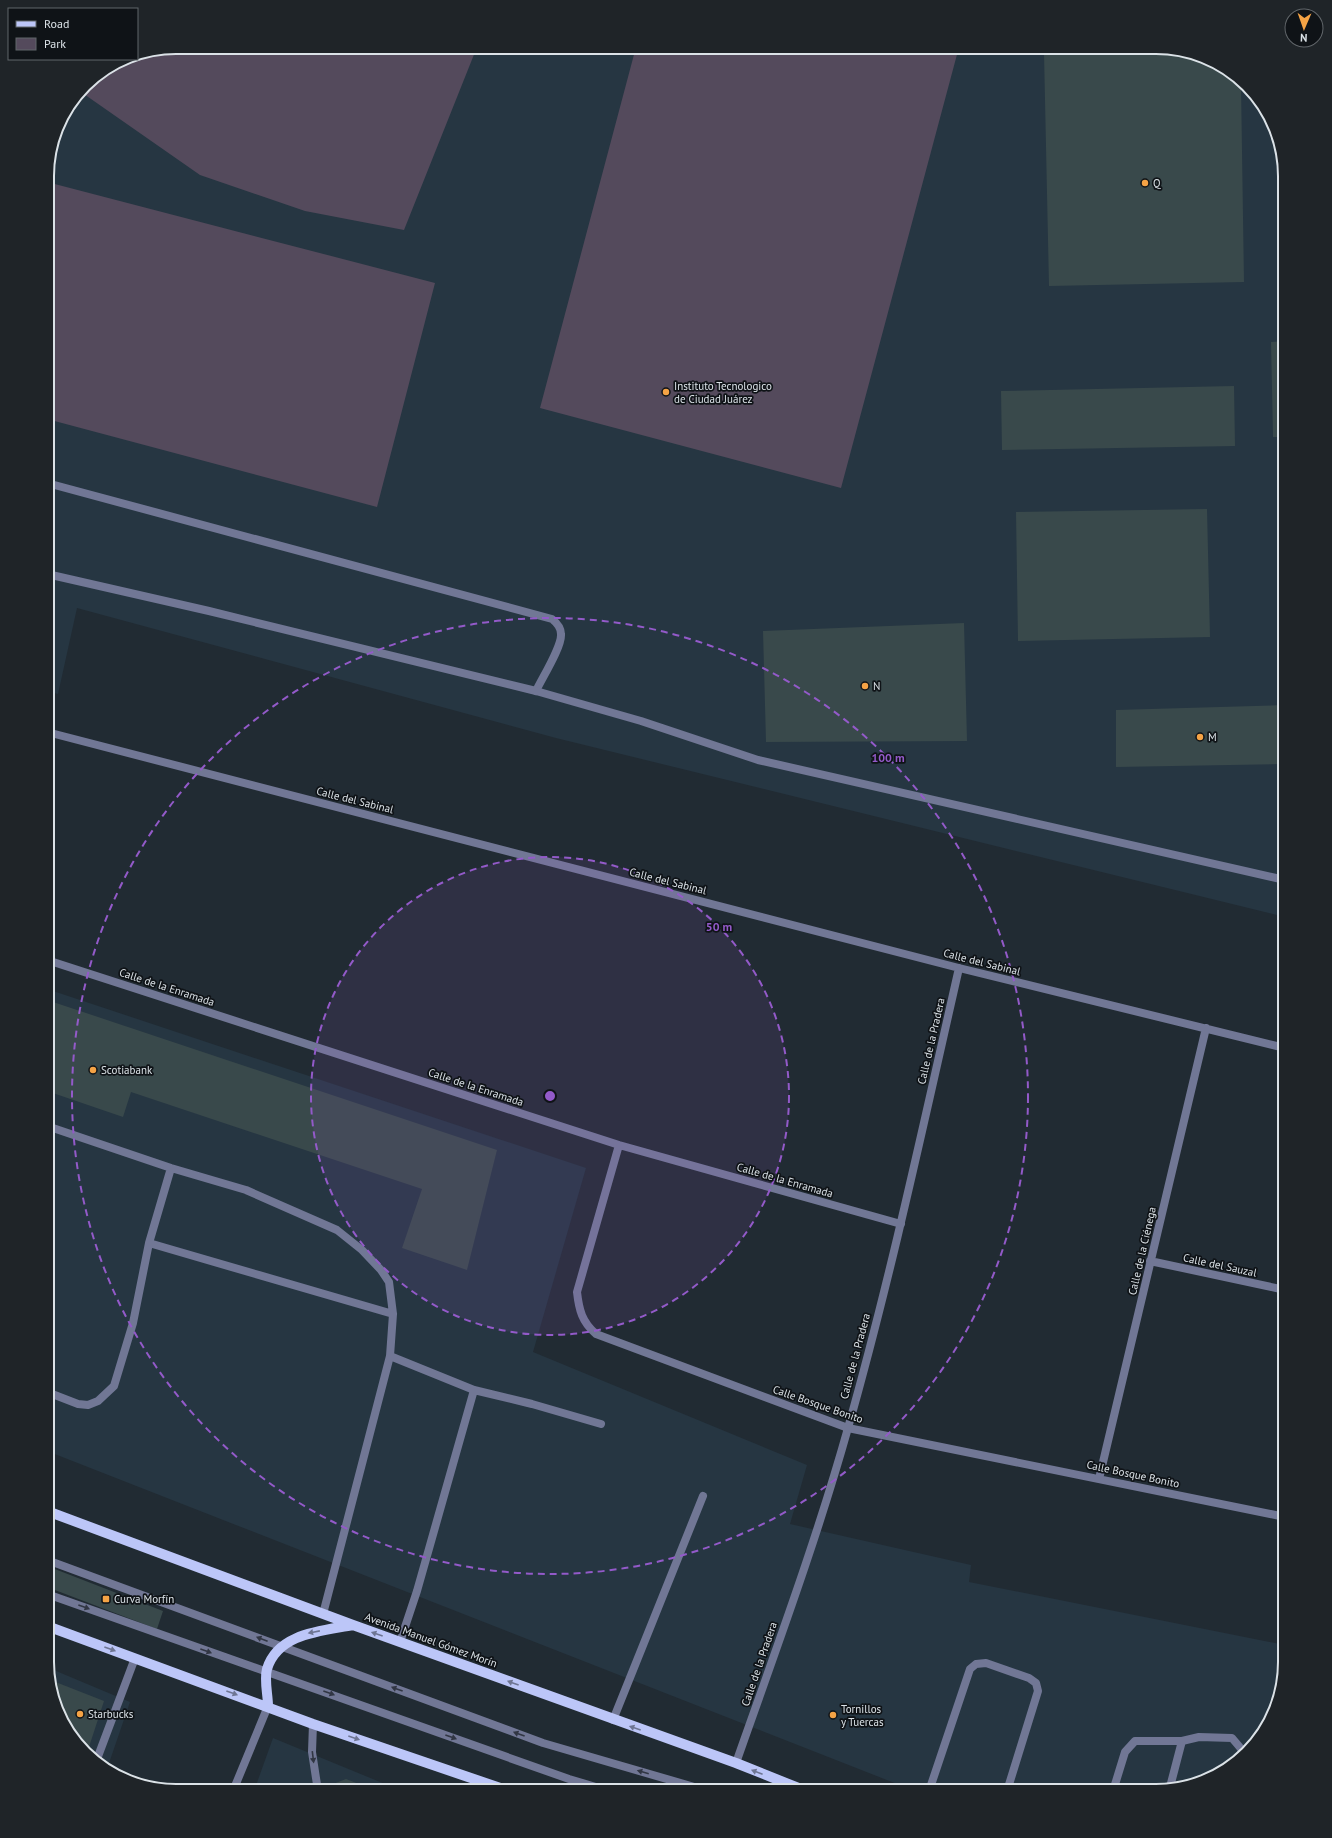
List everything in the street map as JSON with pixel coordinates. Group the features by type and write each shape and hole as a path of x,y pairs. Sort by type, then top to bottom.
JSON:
{"main road":[{"name":"Avenida Manuel Gómez Morín","path":"54,1514 788,1784"},
{"path":"268,1706 267,1671 272,1657 282,1646 303,1634 353,1625"},
{"path":"54,1629 268,1706 313,1724 489,1784"}],"street":[{"path":"54,485 552,619 558,624 561,640 536,691"},
{"path":"54,576 209,611 536,691 642,721 758,760 1278,878"},
{"name":"Calle del Sabinal","path":"54,734 959,968 1278,1046"},
{"name":"Calle de la Enramada","path":"54,962 619,1145 901,1224"},
{"name":"Calle de la Pradera","path":"736,1764 816,1532 848,1428 901,1224 959,968"},
{"name":"Calle de la Ciénega","path":"1099,1479 1206,1028"},
{"path":"54,1128 172,1168 246,1190 337,1230 362,1250 381,1270 389,1282 393,1314 390,1356 323,1614"},
{"name":"Calle Bosque Bonito","path":"619,1145 577,1292 579,1308 588,1327 596,1334 848,1428 1278,1516"},
{"path":"54,1395 78,1404 88,1405 98,1401 114,1386 132,1323 149,1243 172,1168"},
{"path":"149,1243 393,1314"},
{"name":"Calle del Sauzal","path":"1150,1261 1278,1288"},
{"path":"390,1356 474,1390 532,1404 601,1424"},
{"path":"400,1642 419,1583 474,1390"},
{"path":"613,1720 703,1496"},
{"path":"54,1563 543,1744 683,1784"},
{"path":"54,1596 586,1784"},
{"path":"98,1756 135,1658"},
{"path":"931,1784 970,1669 976,1664 986,1663 1029,1678 1036,1683 1038,1691 1009,1784"},
{"path":"236,1784 268,1706"},
{"path":"313,1724 312,1752 317,1784"},
{"path":"1115,1784 1125,1752 1135,1741 1182,1741 1199,1737 1232,1738 1241,1749"},
{"path":"1171,1783 1182,1741"}],"shaded area":[{"name":"Instituto Tecnologico de Ciudad Juárez","path":"168,54 1164,54 1195,60 1217,70 1242,90 1262,115 1274,145 1278,176 1278,915 556,738 77,608 58,694 54,693 54,168 58,145 70,115 79,102 96,84 115,70 137,60"},
{"path":"54,991 586,1168 533,1352 807,1465 790,1524 971,1565 969,1582 1278,1644 1277,1678 1274,1693 1262,1723 1253,1736 1230,1759 1217,1768 1202,1775 1172,1783 1156,1784 897,1784 54,1454"},
{"path":"55,1670 130,1702 109,1764 90,1748 70,1723 58,1693"},
{"path":"273,1738 385,1784 257,1784"}],"green space":[{"path":"168,54 474,54 404,230 305,211 200,175 85,95 96,84 115,70 137,60"},
{"path":"634,54 957,54 841,488 540,408"},
{"path":"54,184 435,283 377,507 54,421"}],"building":[{"name":"Q","path":"1044,54 1164,54 1179,56 1195,60 1217,70 1241,89 1244,282 1049,286"},
{"path":"1271,342 1278,342 1278,437 1273,437"},
{"path":"1234,386 1235,446 1002,450 1001,391"},
{"path":"1207,509 1210,637 1018,641 1016,512"},
{"name":"N","path":"964,623 967,741 766,742 763,631"},
{"name":"M","path":"1278,705 1278,764 1116,767 1116,710"},
{"path":"54,1002 497,1150 467,1270 402,1248 422,1189 131,1092 123,1117 54,1093"},
{"name":"Curva Morfín","path":"54,1569 163,1611 157,1629 54,1590"},
{"name":"Starbucks","path":"56,1682 104,1701 89,1747 70,1723 63,1708"},
{"path":"346,1779 359,1784 333,1784"}],"place":[{"name":"Q","path":"1145,183"},
{"name":"Instituto Tecnologico de Ciudad Juárez","path":"666,392"},
{"name":"N","path":"865,686"},
{"name":"M","path":"1200,737"},
{"name":"Scotiabank","path":"93,1070"},
{"name":"Curva Morfín","path":"106,1599"},
{"name":"Starbucks","path":"80,1714"},
{"name":"Tornillos y Tuercas","path":"833,1715"}]}
